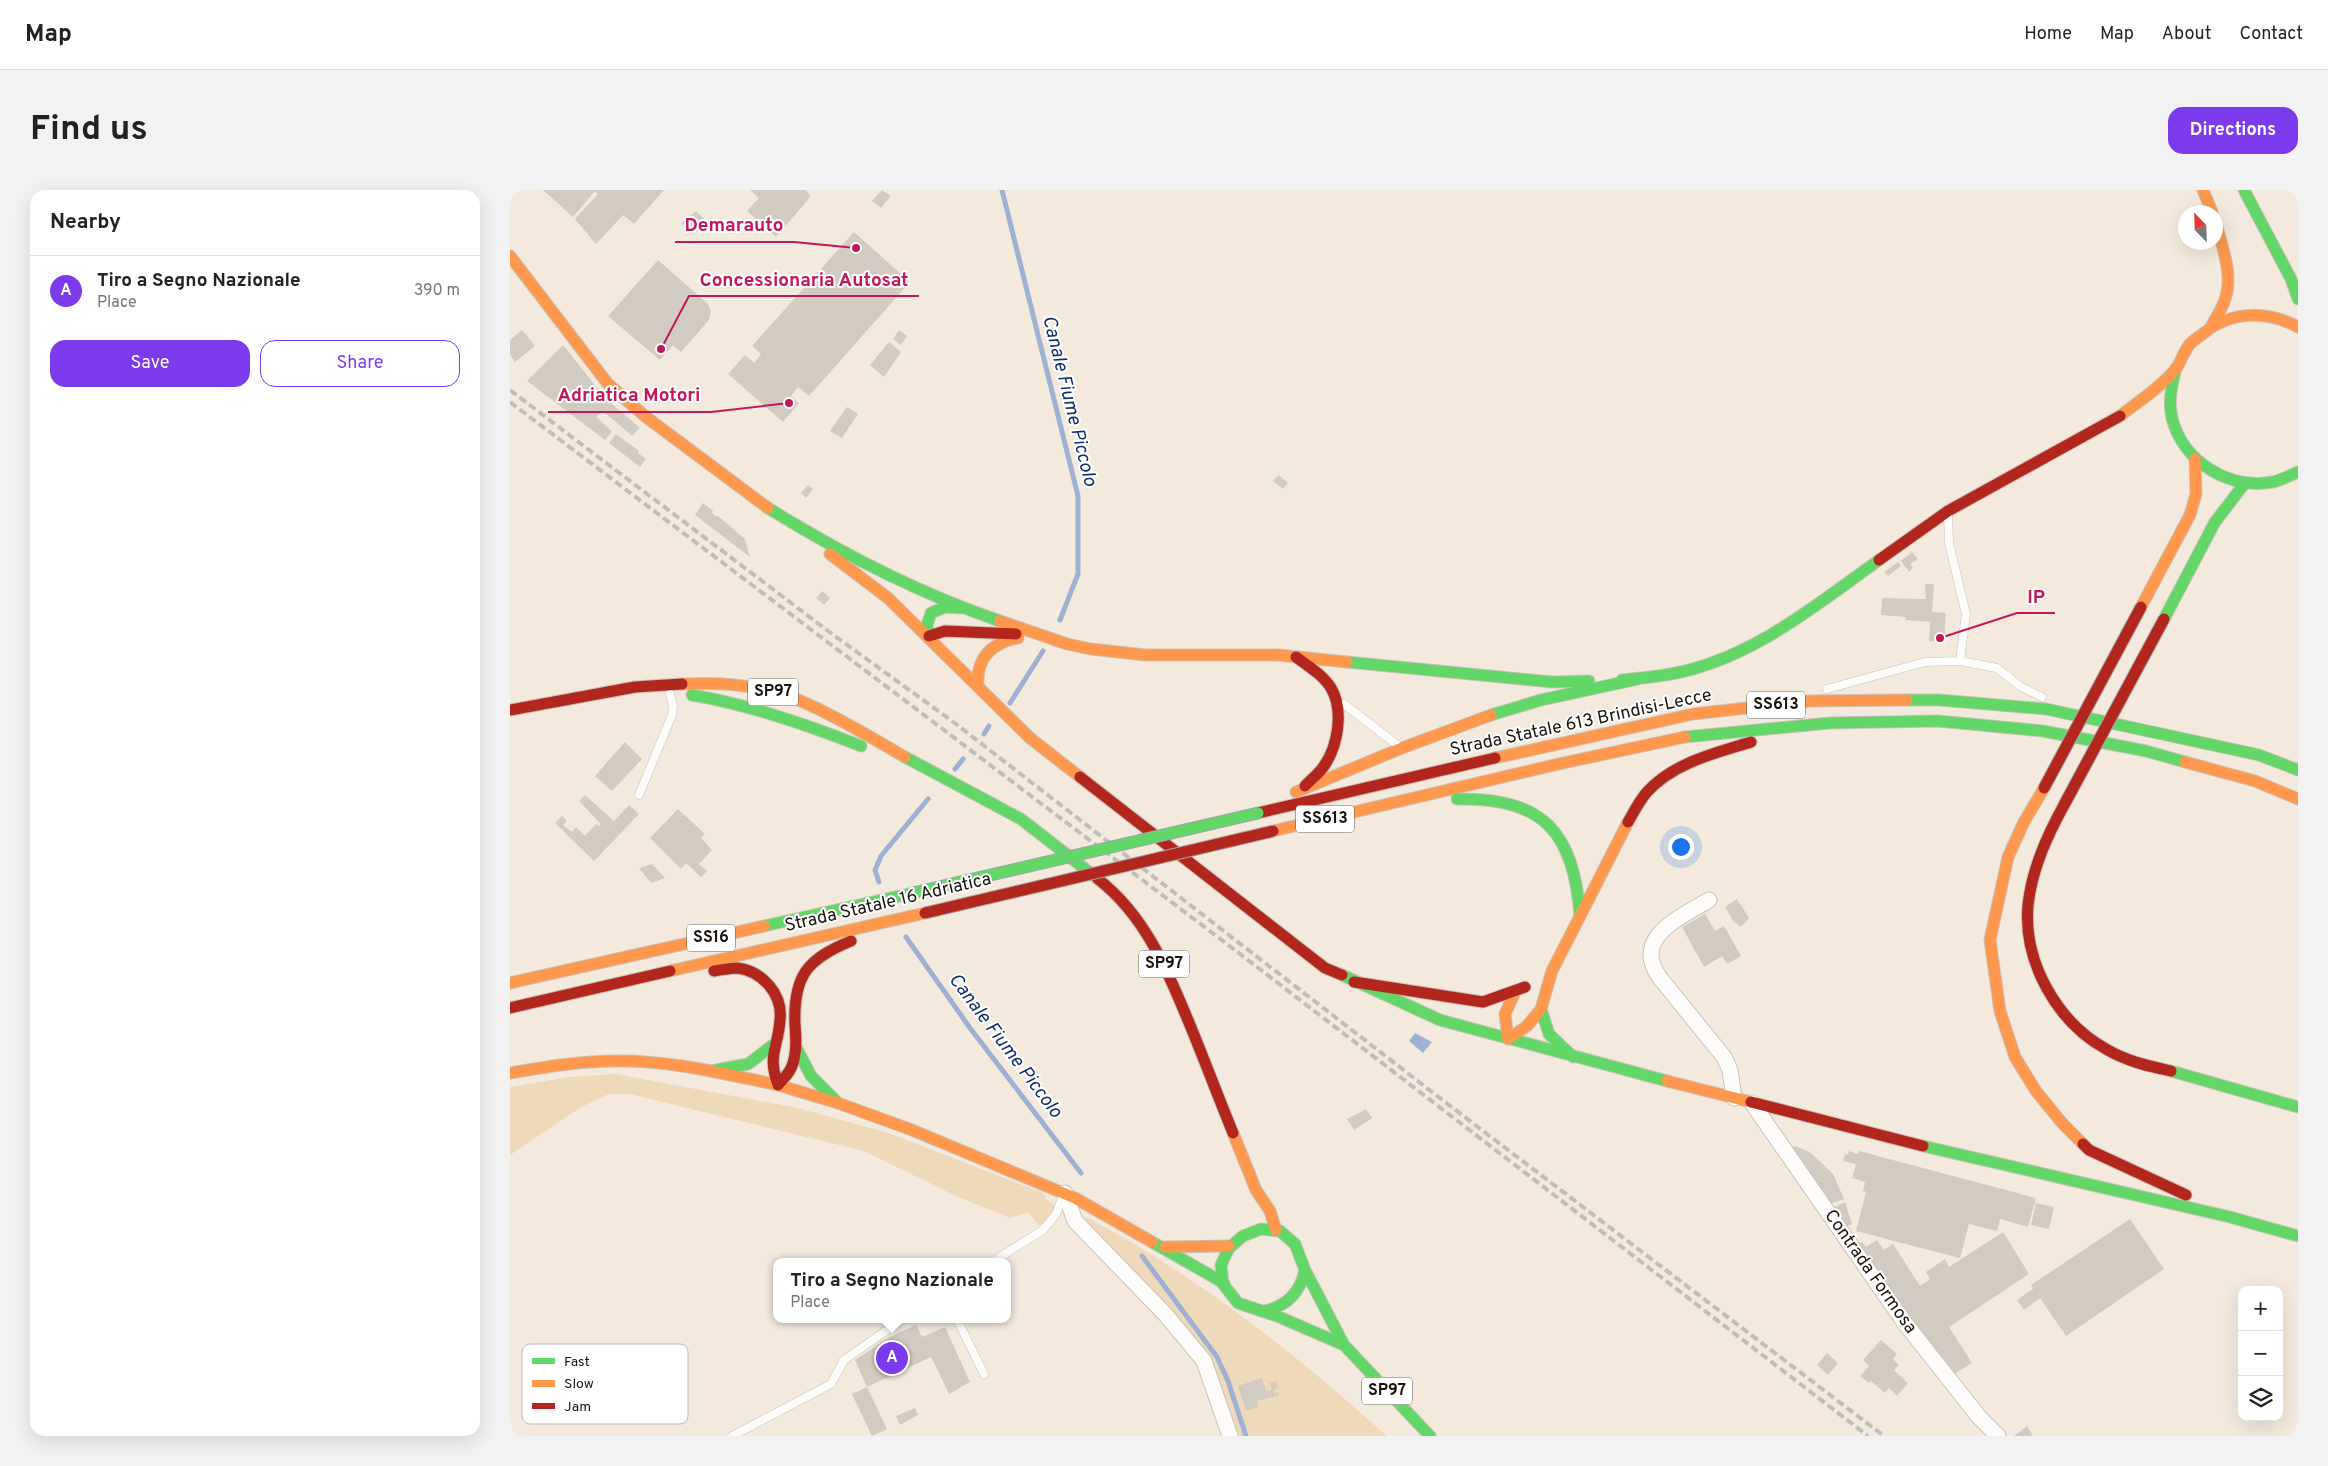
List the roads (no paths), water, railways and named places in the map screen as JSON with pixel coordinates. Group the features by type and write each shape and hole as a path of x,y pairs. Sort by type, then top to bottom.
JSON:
{"main road":[{"path":"2203,190 2209,205"},
{"path":"2244,190 2291,279 2298,299"},
{"path":"2211,327 2224,301 2227,279 2222,250"},
{"path":"510,256 608,384 626,401 753,499 786,520 874,566 965,609 1044,636 1092,649 1144,654 1251,654 1296,657 1552,682 1638,679"},
{"path":"1258,813 1305,787 1402,748 1492,715 1541,700 1638,679 1672,674 1720,659 1780,630 1934,530 1948,510 2117,418 2157,388 2176,368 2190,344 2211,327 2234,317 2259,314 2283,319 2298,327"},
{"path":"2176,368 2170,392 2172,418 2180,440 2195,459 2220,476 2246,483 2273,482 2298,472"},
{"path":"2195,459 2196,494 2190,514 2024,822 2008,857 1990,940 2000,1011 2015,1057 2036,1091 2062,1123 2089,1150 2230,1217"},
{"path":"2246,483 2214,522 2049,833 2039,859 2028,909 2029,939 2038,970 2052,998 2068,1020 2089,1038 2126,1059 2298,1107"},
{"path":"786,520 888,598 929,636 1030,738 1325,968 1354,982 1440,1020 1573,1057 1976,1160 2230,1217 2298,1236"},
{"path":"929,636 926,625 931,613 945,607 965,609"},
{"path":"929,636 945,630 1044,636"},
{"path":"978,686 977,675 980,661 994,644 1014,638 1044,636"},
{"path":"1296,657 1322,677 1335,697 1338,719 1336,738 1325,765 1305,787"},
{"name":"SP97","path":"510,710 616,690 667,685 699,683 752,687 802,701 1021,819 1115,892 1146,930 1171,978 1256,1190 1270,1210 1276,1230"},
{"name":"SP97","path":"558,700 648,693 729,701 786,718 967,789"},
{"name":"Strada Statale 613 Brindisi-Lecce","path":"1258,813 1693,714 1810,701 1939,700 2046,709 2259,755 2298,770"},
{"name":"Strada Statale 613 Brindisi-Lecce","path":"1274,831 1696,735 1830,723 1938,721 2043,732 2146,751 2255,781 2298,799"},
{"path":"1508,1039 1527,1026 1541,1009 1552,972 1626,825 1647,792 1671,772 1698,758 1738,745 1793,735 1830,723"},
{"path":"1378,806 1480,797 1516,803 1537,814 1544,818 1566,846 1576,878 1580,916"},
{"name":"Strada Statale 16 Adriatica","path":"510,983 913,893 1258,813"},
{"name":"Strada Statale 16 Adriatica","path":"510,1008 1274,831"},
{"name":"SS16","path":"778,1085 792,1068 796,1047 794,1002 798,981 809,963 826,950 925,913"},
{"name":"SS16","path":"644,977 739,968 761,976 775,991 780,1011 779,1028 773,1045 772,1067 778,1085"},
{"path":"1354,982 1482,1002 1515,992 1552,972"},
{"path":"1508,1039 1505,1014 1515,992"},
{"path":"1541,1009 1550,1034 1573,1057"},
{"path":"711,1071 748,1064 773,1045"},
{"name":"SS16","path":"796,1047 811,1076 838,1103"},
{"path":"510,1073 560,1065 630,1061 711,1071 778,1085 838,1103 912,1130 1064,1193 1224,1283"},
{"path":"1263,1228 1276,1230 1288,1236 1297,1245 1303,1257 1305,1270 1303,1282 1297,1294 1288,1303 1277,1309 1251,1310 1239,1304 1230,1295 1224,1283 1223,1264 1229,1246 1239,1237 1250,1231 1263,1228"},
{"path":"1163,1247 1229,1246"},
{"name":"SP97","path":"1305,1270 1344,1345 1430,1436"},
{"name":"SP97","path":"1264,1311 1344,1345"}],"street":[{"path":"1709,900 1672,922 1650,946 1649,955 1651,966 1724,1057 1733,1085 1734,1098"},
{"name":"Contrada Formosa","path":"1751,1102 1904,1322 1979,1417 1998,1436"},
{"path":"1064,1193 1075,1222 1165,1314 1204,1361 1230,1436"}],"lane":[{"path":"1948,510 1947,532 1966,614 1960,661"},
{"path":"1934,530 1949,543"},
{"path":"1816,690 1833,688 1925,662 1960,661 1997,668 2021,687 2040,697 2049,699"},
{"path":"639,795 672,715 673,706 670,694"},
{"path":"1335,697 1402,748"},
{"path":"2077,705 2096,709"},
{"path":"2105,711 2124,715"},
{"path":"1559,743 1663,712"},
{"path":"2198,732 2213,744"},
{"path":"998,1258 1043,1230 1056,1214 1064,1193"},
{"path":"732,1436 831,1384 844,1360 897,1323"},
{"path":"959,1323 984,1374"}],"water":[{"path":"1415,1033 1432,1042 1423,1053 1409,1041"}],"waterway":[{"name":"Canale Fiume Piccolo","path":"1002,190 1078,496 1078,574 1060,620"},
{"name":"Canale Fiume Piccolo","path":"1010,703 1043,651"},
{"name":"Canale Fiume Piccolo","path":"984,734 989,726"},
{"name":"Canale Fiume Piccolo","path":"955,769 963,759"},
{"name":"Canale Fiume Piccolo","path":"879,882 875,870 881,856 928,799"},
{"name":"Canale Fiume Piccolo","path":"906,937 970,1028 1081,1173"},
{"name":"Canale Fiume Piccolo","path":"1142,1256 1217,1357 1228,1381 1246,1436"}],"railway":[{"path":"510,390 828,631 952,721 1445,1102 1884,1436"},
{"path":"510,402 1227,944 1868,1436"}],"place":[{"name":"Demarauto","path":"856,248"},
{"name":"Concessionaria Autosat","path":"661,349"},
{"name":"Adriatica Motori","path":"789,403"},
{"name":"IP","path":"1940,638"},
{"name":"Tiro a Segno Nazionale","path":"892,1358"}]}
